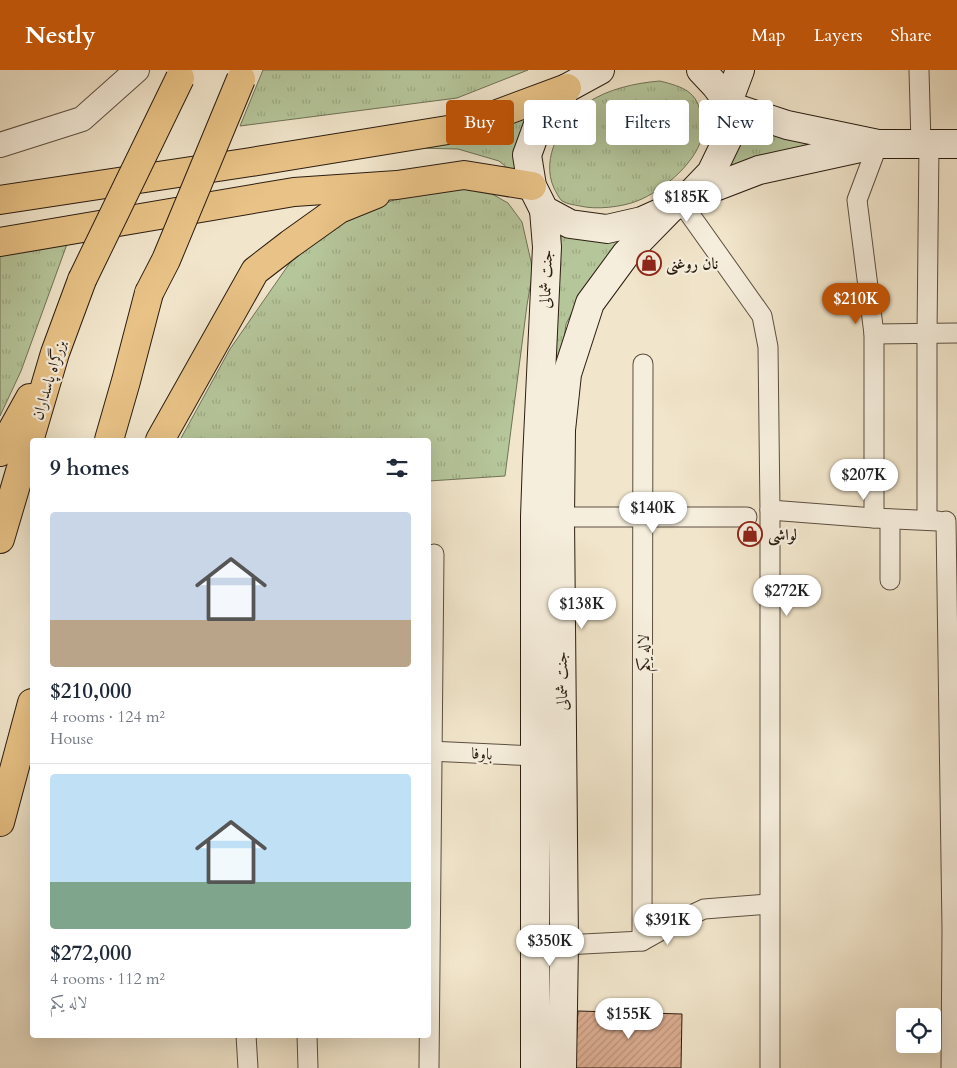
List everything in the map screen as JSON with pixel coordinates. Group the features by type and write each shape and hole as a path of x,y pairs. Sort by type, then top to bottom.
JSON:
{"highway":[{"name":"بزرگراه پاسداران","path":"0,538 55,353 82,280 182,74"},
{"path":"110,438 149,293 166,260 243,74"},
{"path":"0,200 260,161 460,128 568,88"},
{"path":"0,242 294,192 397,185 464,175 538,198"},
{"path":"161,438 255,272 339,209 397,185"},
{"path":"0,452 55,353"},
{"path":"0,822 30,710"}],"main road":[{"path":"568,88 600,70"},
{"path":"701,70 726,100"},
{"name":"جنت شمالی","path":"730,100 740,70"},
{"name":"جنت شمالی","path":"534,1068 535,517 548,247 527,156 539,122 568,88"},
{"path":"773,120 788,125 878,144 957,144"},
{"path":"538,198 570,224 607,229 642,221 759,170 878,144"},
{"name":"جنت شمالی","path":"562,1068 564,945 560,517 561,430 567,374 590,303 626,254 711,173 725,145"},
{"path":"535,946 564,945"}],"street":[{"path":"0,145 82,119 137,70"},
{"path":"919,70 925,144 927,334 943,521 954,929 951,1068"},
{"path":"878,144 856,200 874,334 882,519 890,580"},
{"path":"680,203 762,316 768,347 770,510 770,1068"},
{"path":"874,334 957,333"},
{"name":"لاله یکم","path":"642,942 643,364"},
{"path":"770,510 882,519 943,521"},
{"path":"560,517 747,517"},
{"path":"431,702 434,554"},
{"name":"باوفا","path":"431,751 536,756"},
{"path":"564,945 642,942 676,922 704,909 769,904"},
{"path":"246,1038 248,1068"},
{"path":"307,1038 308,1068"},
{"path":"429,1038 429,1068"}],"green space":[{"path":"263,70 528,70 457,98 240,126"},
{"path":"660,81 676,86 688,92 697,101 699,108 699,145 695,154 678,174 658,190 637,201 617,206 594,208 573,205 562,201 554,188 550,176 550,164 555,145 596,145 596,100 592,100 613,90 641,83"},
{"path":"524,111 524,145 534,145 525,183 499,161 458,149 416,148 446,138 446,145 514,145 514,114"},
{"path":"773,124 838,144 715,179 726,145 773,145"},
{"path":"467,186 485,190 508,203 522,222 533,270 505,476 431,481 431,438 181,438 230,349 296,254 329,226 419,191"},
{"path":"75,222 21,371 0,416 0,232"},
{"path":"553,223 643,229 581,295 566,324 547,466"}],"building":[{"path":"578,1011 682,1014 681,1068 575,1068"}],"place":[{"name":"نان روغنی","path":"649,263"},
{"name":"لواشی","path":"750,534"}]}
